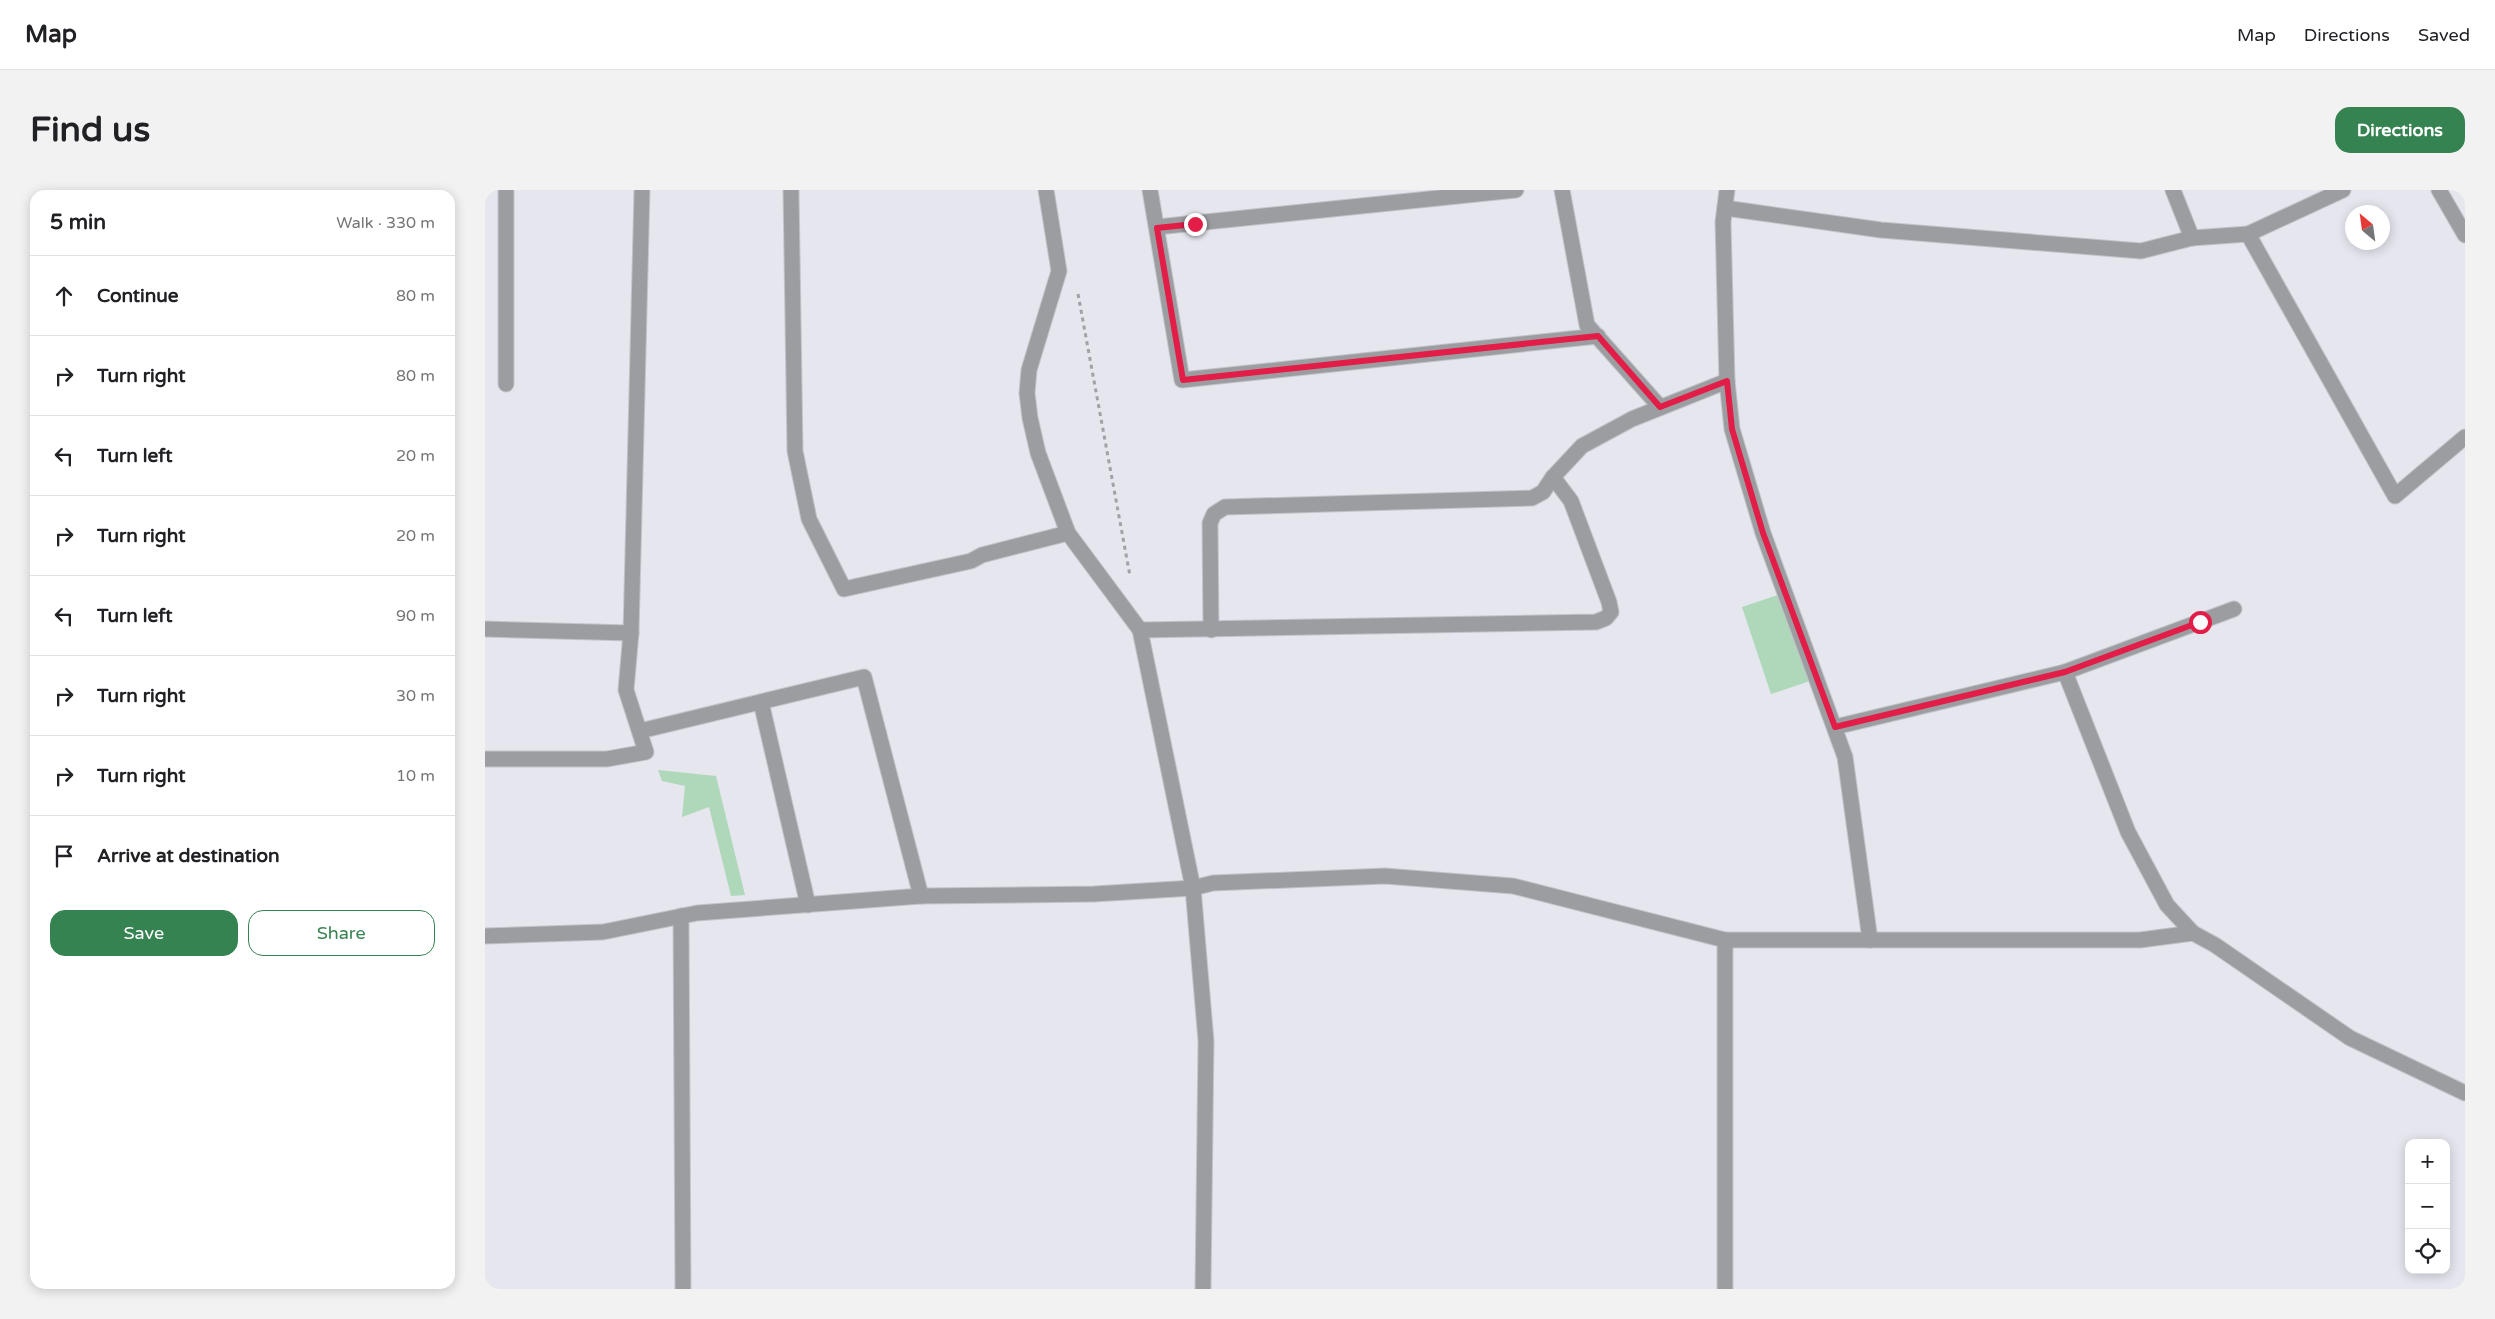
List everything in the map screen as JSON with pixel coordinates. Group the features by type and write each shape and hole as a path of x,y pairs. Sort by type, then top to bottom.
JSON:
{"street":[{"path":"506,190 506,384"},
{"path":"485,759 607,758 646,752 627,690 631,633 642,190"},
{"path":"791,190 795,451 809,519 844,589 971,561 982,554 1068,533"},
{"path":"1046,190 1059,271 1029,370 1027,393 1030,418 1037,453 1068,533 1140,630 1193,888 1206,1041 1203,1289"},
{"path":"1150,190 1183,380 1598,336"},
{"path":"1157,228 1516,190"},
{"path":"1562,190 1587,325 1660,407"},
{"path":"1727,190 1723,222 1727,381 1732,429 1763,533 1845,757 1870,940"},
{"path":"2173,190 2192,238"},
{"path":"1725,208 1881,230 2141,251 2192,238 2248,234 2343,190"},
{"path":"2439,190 2465,235"},
{"path":"2248,234 2395,496 2465,437"},
{"path":"1211,630 1210,523 1214,514 1225,507 1532,498 1543,492 1553,477 1582,446 1632,419 1727,381"},
{"path":"1140,630 1586,622 1601,620 1611,612 1609,602 1571,501 1553,477"},
{"path":"1835,727 2065,672 2234,609"},
{"path":"485,629 631,633"},
{"path":"2065,672 2128,832 2167,905 2193,933 2215,945 2350,1038 2465,1093"},
{"path":"640,731 864,676 921,896"},
{"path":"761,702 808,905"},
{"path":"485,936 603,932 681,916 921,896 1094,894 1193,888 1213,883 1385,876 1513,886 1725,940 2140,940 2193,933"},
{"path":"681,916 683,1289"},
{"path":"1725,940 1725,1289"}],"path":[{"path":"1077,288 1131,581"}],"green space":[{"path":"1781,594 1810,681 1771,694 1742,607"},
{"path":"658,770 716,776 745,895 731,896 709,807 682,817 685,786 662,781"}],"route":[{"path":"1195,224 1157,228 1183,380 1598,336 1660,407 1727,381 1732,429 1763,533 1835,727 2065,672 2200,622"}]}
